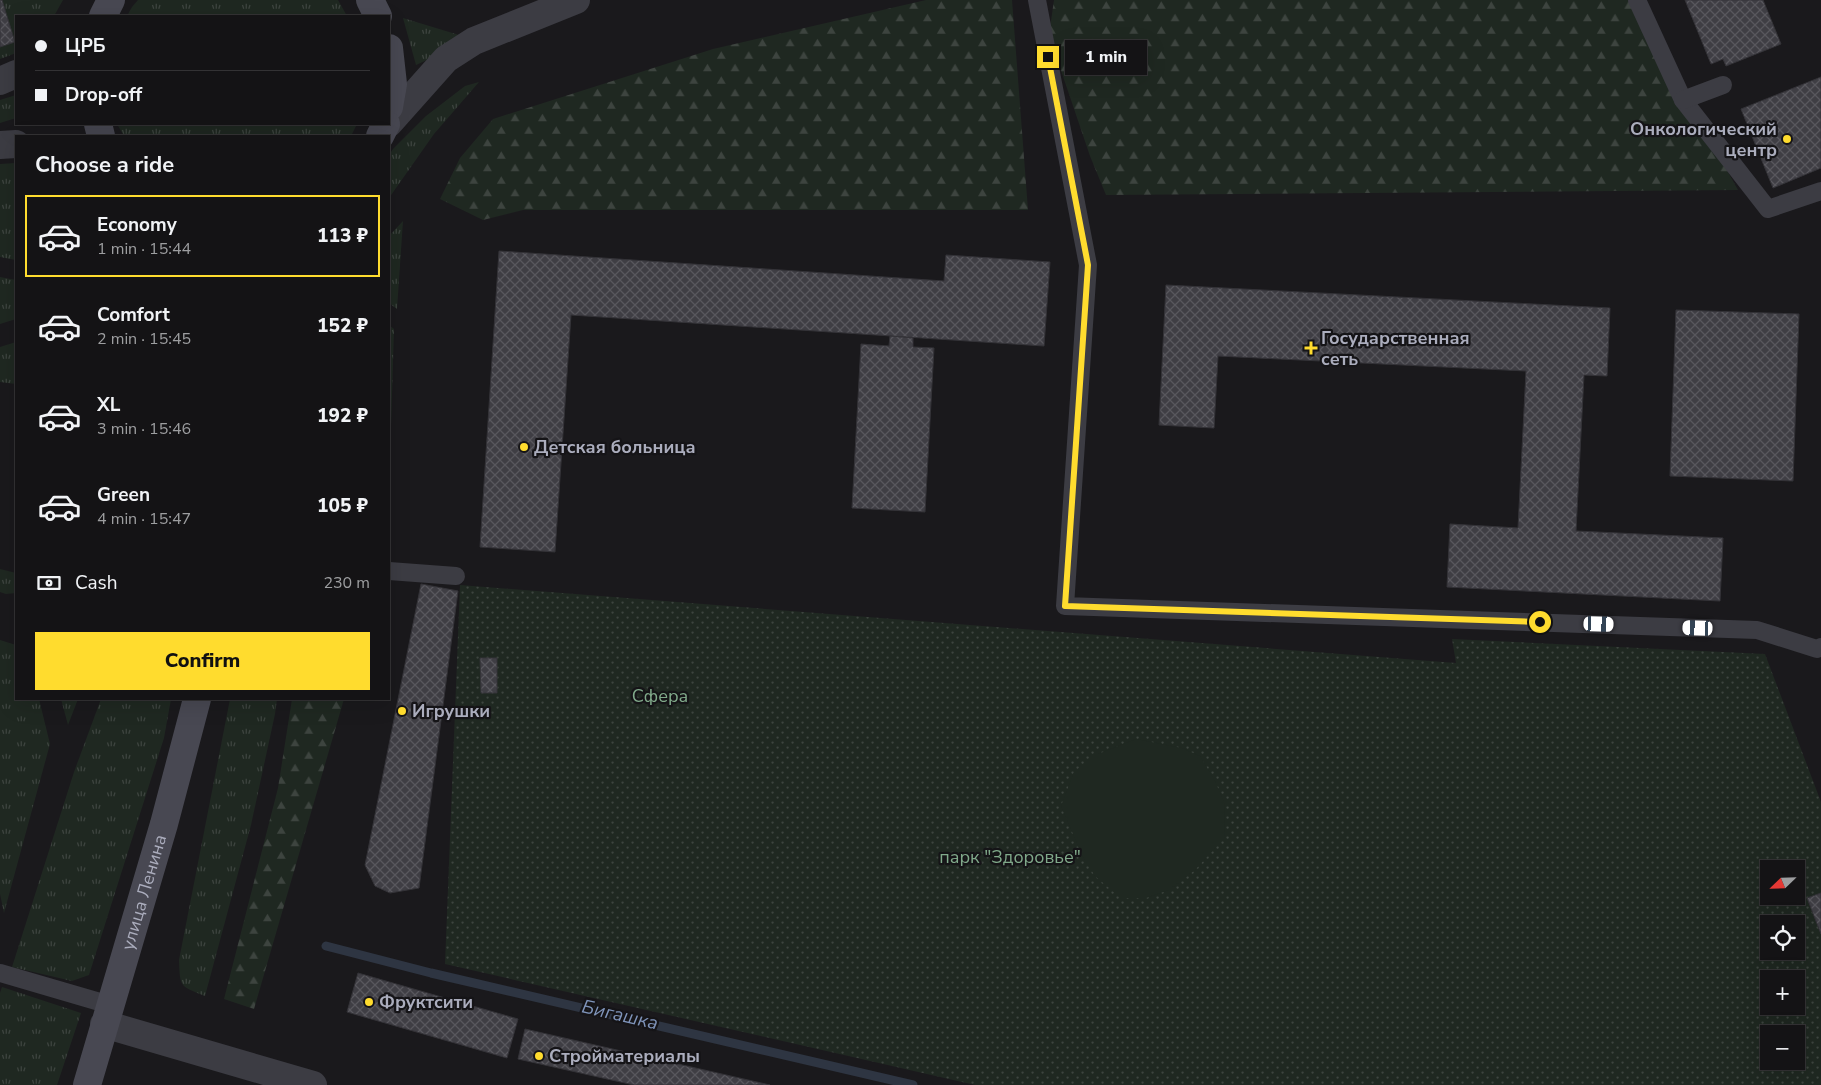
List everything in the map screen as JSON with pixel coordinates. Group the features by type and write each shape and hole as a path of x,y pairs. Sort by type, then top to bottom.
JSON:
{"main road":[{"path":"104,15 111,0"},
{"path":"370,0 378,15"},
{"path":"390,57 393,84 390,101"},
{"name":"улица Ленина","path":"87,1085 164,824 197,700"}],"street":[{"path":"390,119 446,59 467,45 576,0"},
{"path":"0,81 15,74"},
{"path":"0,145 15,144"},
{"path":"107,1015 313,1085"}],"lane":[{"path":"1037,0 1088,265 1065,606 1757,630 1817,649 1821,647"},
{"path":"1637,0 1683,100 1768,209 1821,191"},
{"path":"1683,100 1723,85"},
{"path":"390,571 456,576"},
{"path":"0,973 107,1015"}],"green space":[{"path":"0,0 63,0 55,15 15,15 15,53 0,59"},
{"path":"138,0 338,0 346,15 128,15"},
{"path":"926,0 1012,0 1028,210 523,210 483,220 440,199 460,158 493,119 713,49"},
{"path":"1054,0 1632,0 1738,190 1106,195 1090,156 1049,35"},
{"path":"403,18 459,35 462,44 416,65"},
{"path":"479,82 434,134 390,197 390,154 393,149 426,116 465,86"},
{"path":"15,95 15,118 0,123 0,100"},
{"path":"118,125 356,125 352,135 123,135"},
{"path":"15,163 15,260 0,257 0,164"},
{"path":"403,221 397,309 390,304 390,235"},
{"path":"0,277 15,280 15,319 0,324"},
{"path":"390,326 394,329 390,459"},
{"path":"15,342 15,384 0,382 0,347"},
{"path":"0,569 15,573 15,593 6,594 0,592"},
{"name":"парк \"Здоровье\"","path":"460,585 1456,663 1452,639 1765,654 1821,802 1821,893 1807,899 1821,934 1821,1085 975,1085 445,964"},
{"path":"0,640 15,645 15,700 39,700 50,744 4,913 0,894"},
{"path":"61,700 78,700 68,725"},
{"path":"101,700 171,700 164,738 89,975 72,981 12,967 74,772"},
{"path":"230,700 277,700 251,825 205,996 183,985 180,976 179,960"},
{"path":"292,700 344,700 254,1009 224,999 278,788"},
{"path":"1136,739 1182,748 1200,756 1215,781 1224,802 1225,837 1195,870 1169,890 1146,898 1121,898 1095,876 1083,857 1061,806 1074,772 1098,754"},
{"path":"2,987 81,1013 57,1085 0,1085 0,993"}],"building":[{"path":"0,0 2,0 15,42 0,47"},
{"path":"1685,0 1763,0 1781,44 1726,66 1723,59 1711,64"},
{"name":"Онкологический центр","path":"1821,77 1821,168 1773,188 1741,109"},
{"name":"Детская больница","path":"499,251 944,281 946,255 1050,262 1044,346 571,315 555,552 480,547"},
{"path":"1166,285 1610,308 1607,376 1584,375 1576,531 1723,538 1720,601 1447,587 1450,524 1518,528 1526,371 1218,356 1214,428 1159,425"},
{"path":"1676,310 1799,314 1793,481 1670,476"},
{"path":"890,336 913,338 913,347 934,348 925,512 852,508 861,344 889,346"},
{"path":"421,584 458,591 419,888 390,893 375,886 365,865"},
{"path":"480,658 497,658 497,693 481,693"},
{"path":"1821,893 1821,934 1807,898"},
{"path":"358,973 518,1019 507,1058 347,1012"},
{"path":"525,1029 770,1085 634,1085 518,1059"}],"waterway":[{"name":"Бигашка","path":"326,946 431,973 913,1085"}],"place":[{"name":"Онкологический центр","path":"1787,139"},
{"name":"Государственная сеть","path":"1311,348"},
{"name":"Детская больница","path":"524,447"},
{"name":"Игрушки","path":"402,711"},
{"name":"Фруктсити","path":"369,1002"},
{"name":"Стройматериалы","path":"539,1056"}],"route":[{"path":"1048,57 1088,265 1065,606 1540,622"}],"park label":[{"name":"Сфера","path":"660,696"}]}
